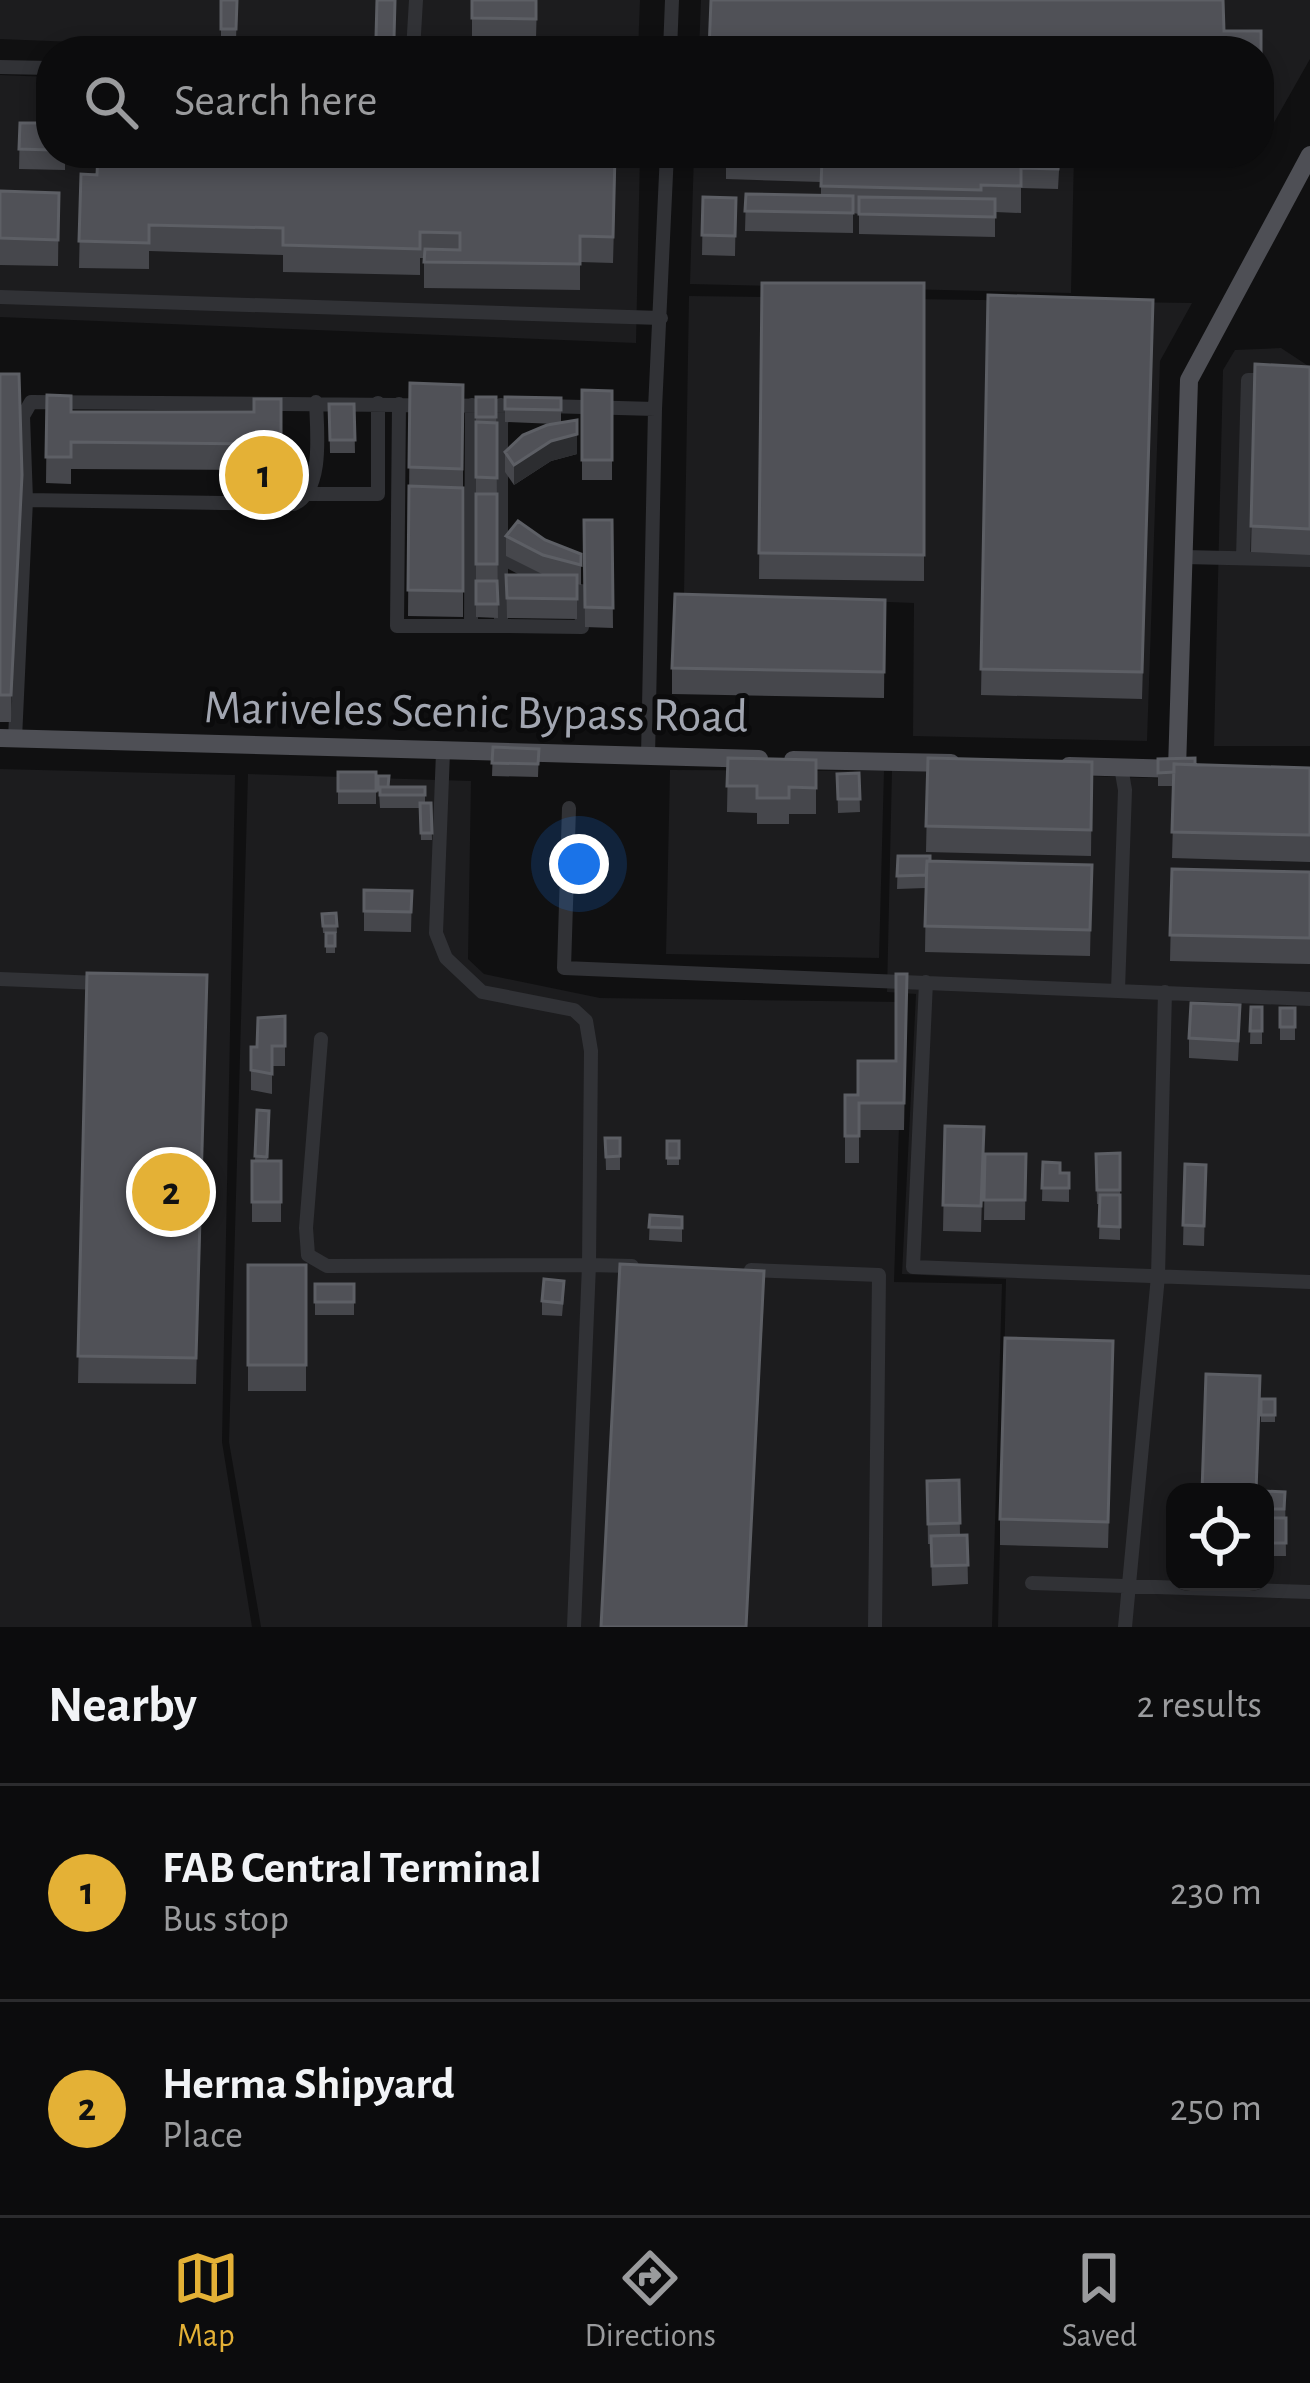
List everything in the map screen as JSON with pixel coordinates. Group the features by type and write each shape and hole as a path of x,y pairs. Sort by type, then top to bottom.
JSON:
{"main road":[{"path":"1177,770 1189,380 1310,155"},
{"name":"Mariveles Scenic Bypass Road","path":"8,738 979,764"},
{"path":"1050,765 1199,770"}],"lane":[{"path":"414,36 416,0"},
{"path":"671,36 672,0"},
{"path":"0,67 36,68"},
{"path":"648,757 666,168"},
{"path":"0,297 661,318"},
{"path":"1243,558 1248,380 1289,380"},
{"path":"8,738 26,500 23,416 32,402 501,405 577,414 656,409"},
{"path":"26,500 280,505 302,500 316,447 316,402"},
{"path":"307,494 378,494 378,403"},
{"path":"399,404 397,626 582,627 581,591"},
{"path":"471,626 472,405"},
{"path":"501,405 501,626"},
{"path":"472,435 501,436 521,443 501,468"},
{"path":"398,503 417,503"},
{"path":"454,504 518,504"},
{"path":"501,557 542,580 581,591"},
{"path":"1184,557 1310,560"},
{"path":"472,590 581,591"},
{"path":"443,752 436,933 446,958 482,992 574,1010 586,1021 592,1051 589,1265 574,1627"},
{"path":"1118,990 1125,790 1121,766"},
{"path":"569,808 564,968 1310,999"},
{"path":"0,979 118,984"},
{"path":"926,982 913,1267 1310,1282"},
{"path":"1126,1627 1158,1276 1165,992"},
{"path":"321,1039 306,1228 308,1256 327,1266 656,1267"},
{"path":"745,1270 879,1275 875,1627"},
{"path":"1032,1582 1310,1592"}],"shaded area":[{"path":"0,0 640,0 639,36 0,39"},
{"path":"701,0 1310,0 1310,59 1274,123 1274,36 700,36"},
{"path":"0,75 36,76 36,168 640,168 636,343 0,317"},
{"path":"694,168 1074,168 1071,293 690,284"},
{"path":"689,296 1192,303 1160,361 1147,741 913,736 914,603 684,594"},
{"path":"1281,348 1310,367 1310,746 1214,746 1223,370 1235,350"},
{"path":"0,769 235,775 222,1442 252,1627 0,1627"},
{"path":"670,770 884,771 879,958 666,954"},
{"path":"892,770 1310,783 1310,1627 998,1627 1006,1279 902,1274 916,994 887,992"},
{"path":"248,774 471,781 468,959 484,974 600,998 903,1002 894,1282 1002,1284 992,1627 261,1627 229,1442"}],"building":[{"path":"221,0 237,0 236,29 221,29"},
{"path":"377,0 395,0 394,36 376,36"},
{"path":"472,0 536,0 536,19 472,18"},
{"path":"711,0 1223,0 1224,31 1261,31 1261,36 710,36"},
{"path":"20,123 36,123 36,150 19,149"},
{"path":"97,168 615,168 613,237 580,236 580,264 424,262 425,249 460,250 460,233 420,232 420,249 283,245 283,228 149,225 149,243 79,241 81,174 97,175"},
{"path":"822,168 1021,168 1021,186 981,185 981,190 821,186"},
{"path":"0,191 59,193 58,240 0,238"},
{"path":"746,194 853,196 853,213 745,211"},
{"path":"703,197 736,198 735,236 702,235"},
{"path":"859,197 995,199 995,217 859,214"},
{"path":"762,283 924,283 924,555 759,553"},
{"path":"988,295 1153,300 1142,672 981,669"},
{"path":"1255,364 1310,367 1310,529 1251,526"},
{"path":"0,374 19,374 22,475 11,695 0,695"},
{"path":"410,383 463,385 462,469 409,467"},
{"path":"582,390 612,391 612,460 582,460"},
{"path":"47,395 71,396 71,412 254,412 254,399 281,399 281,460 256,459 256,444 71,442 71,457 46,457"},
{"path":"476,397 496,397 496,417 476,417"},
{"path":"505,397 561,398 561,410 505,409"},
{"path":"329,404 354,404 355,440 330,440"},
{"path":"577,420 577,434 551,441 514,465 505,452 523,435"},
{"path":"476,422 497,423 497,478 476,477"},
{"path":"409,486 463,488 463,591 408,590"},
{"path":"476,494 497,494 497,564 476,564"},
{"path":"584,520 612,520 613,608 585,607"},
{"path":"518,521 545,540 581,554 581,565 543,555 506,536"},
{"path":"506,575 577,575 577,599 507,598"},
{"path":"476,581 497,581 498,604 476,604"},
{"path":"675,594 885,600 884,672 672,668"},
{"path":"493,747 539,749 538,764 492,763"},
{"path":"728,758 816,760 816,788 789,787 789,798 757,798 757,786 727,786"},
{"path":"928,758 1092,762 1091,830 926,826"},
{"path":"1195,758 1195,765 1174,764 1174,772 1158,773 1158,759"},
{"path":"1174,764 1310,768 1310,835 1172,832"},
{"path":"338,772 376,772 376,791 338,791"},
{"path":"859,773 860,799 838,799 837,774"},
{"path":"378,776 389,776 388,787 378,790"},
{"path":"380,787 425,787 425,795 380,795"},
{"path":"420,803 431,803 432,833 421,833"},
{"path":"898,856 930,856 926,875 897,876"},
{"path":"927,861 1092,865 1090,930 925,926"},
{"path":"1172,869 1310,872 1310,938 1170,935"},
{"path":"364,890 412,891 411,912 364,911"},
{"path":"336,913 337,926 323,926 322,914"},
{"path":"326,933 335,933 335,946 326,946"},
{"path":"87,973 207,975 196,1358 78,1356"},
{"path":"896,974 907,974 904,1103 859,1103 859,1136 845,1136 845,1095 858,1095 858,1061 896,1061"},
{"path":"1191,1003 1240,1005 1238,1041 1189,1038"},
{"path":"1251,1007 1262,1007 1262,1031 1250,1031"},
{"path":"1280,1008 1295,1008 1295,1027 1280,1027"},
{"path":"285,1016 285,1046 272,1046 272,1074 251,1070 258,1018"},
{"path":"257,1110 269,1111 267,1157 255,1156"},
{"path":"945,1126 984,1127 981,1206 943,1205"},
{"path":"605,1138 620,1138 620,1156 606,1157"},
{"path":"667,1141 679,1141 679,1158 667,1158"},
{"path":"1120,1153 1120,1190 1097,1190 1096,1154"},
{"path":"985,1154 1026,1154 1025,1200 984,1200"},
{"path":"252,1161 281,1161 281,1202 252,1202"},
{"path":"1043,1162 1060,1163 1060,1173 1069,1173 1069,1188 1042,1188"},
{"path":"1185,1164 1206,1165 1204,1226 1183,1225"},
{"path":"1100,1195 1120,1195 1120,1227 1099,1226"},
{"path":"650,1215 682,1217 682,1228 649,1227"},
{"path":"620,1264 764,1271 746,1627 601,1627"},
{"path":"248,1265 306,1265 306,1365 248,1365"},
{"path":"544,1279 564,1281 562,1303 542,1301"},
{"path":"315,1284 354,1284 354,1302 315,1302"},
{"path":"1005,1338 1113,1341 1108,1522 1000,1519"},
{"path":"1206,1374 1260,1376 1256,1483 1202,1483"},
{"path":"1261,1399 1275,1399 1275,1415 1261,1415"},
{"path":"959,1480 960,1523 928,1524 927,1481"},
{"path":"1274,1492 1285,1492 1284,1509 1274,1509"},
{"path":"1274,1518 1286,1518 1286,1543 1274,1543"},
{"path":"967,1535 968,1565 932,1566 931,1536"}],"place":[{"name":"FAB Central Terminal","path":"264,475"},
{"name":"Herma Shipyard","path":"171,1192"}]}
